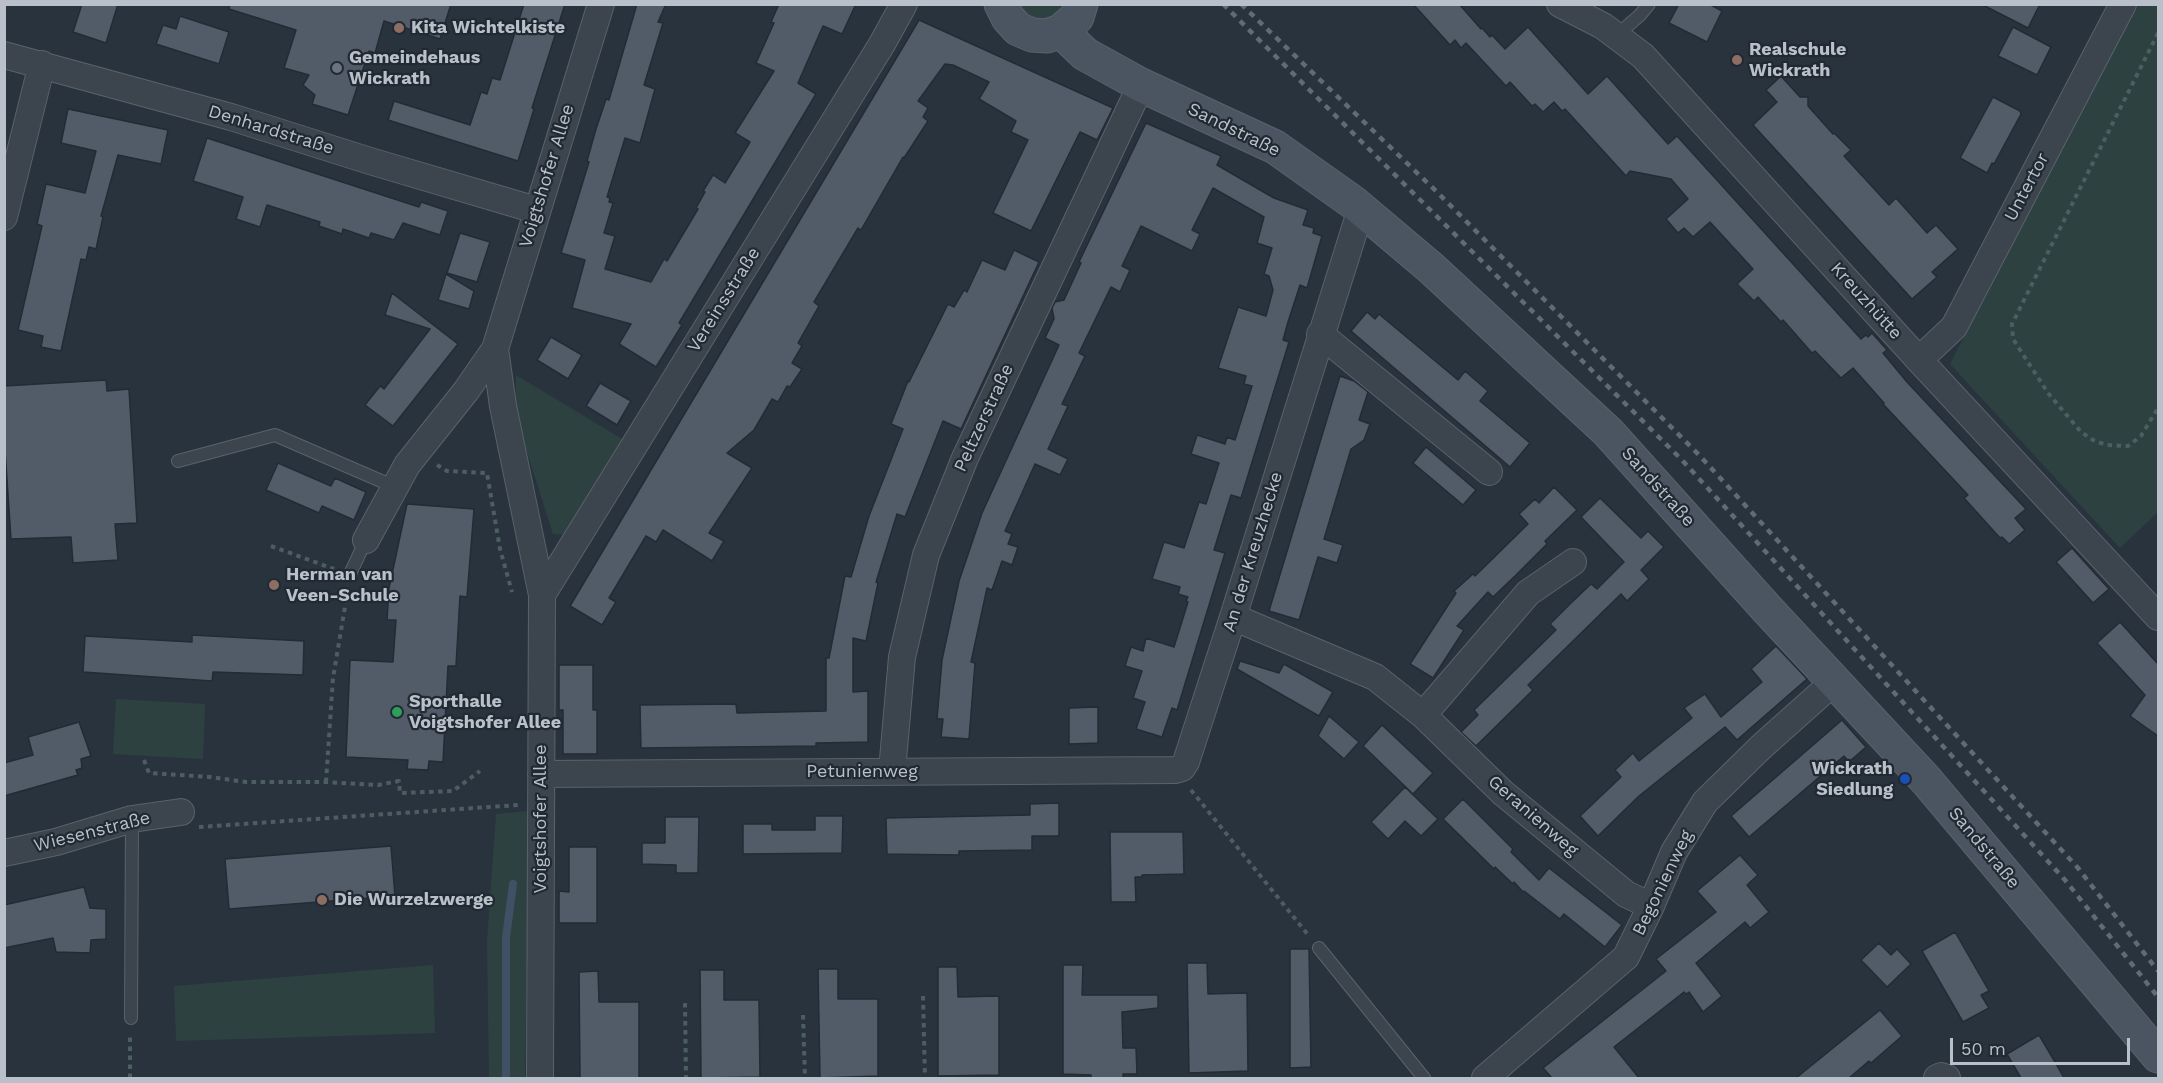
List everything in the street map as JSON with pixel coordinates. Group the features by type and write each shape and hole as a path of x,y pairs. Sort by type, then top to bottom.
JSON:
{"main road":[{"path":"1002,4 1008,18 1018,29 1032,35 1047,36 1062,31 1077,17 1081,4"},
{"name":"Sandstraße","path":"1062,31 1085,54 1142,85 1275,147 1361,208 1431,268 1608,432 1767,609 1926,780 2158,1056"}],"street":[{"name":"Voigtshofer Allee","path":"366,540 407,465 495,349 601,4"},
{"name":"Vereinsstraße","path":"542,595 882,44 904,4"},
{"name":"Kreuzhütte","path":"1560,4 1602,26 1643,56 1919,360 2158,618"},
{"name":"Untertor","path":"1919,360 1954,327 2123,4"},
{"name":"Denhardstraße","path":"4,55 231,117 537,210"},
{"path":"4,217 42,64"},
{"name":"Peltzerstraße","path":"892,771 902,657 926,555 965,458 1142,85"},
{"name":"An der Kreuzhecke","path":"1182,768 1186,762 1233,617 1361,208"},
{"path":"1320,334 1489,472"},
{"name":"Voigtshofer Allee","path":"495,349 503,406 542,595 540,1078"},
{"path":"1423,715 1528,593 1573,562"},
{"name":"Geranienweg","path":"1233,617 1375,677 1423,715 1503,793 1626,894 1651,906"},
{"name":"Begonienweg","path":"1485,1078 1626,957 1674,852 1705,802 1761,747 1835,681"},
{"name":"Petunienweg","path":"541,774 1175,770 1182,768"},
{"name":"Wiesenstraße","path":"4,853 56,842 132,819 181,812"},
{"path":"1937,1078 1941,1076 1947,1078"}],"lane":[{"path":"1616,36 1640,15 1648,4"},
{"path":"178,462 275,435 395,488"},
{"path":"350,574 366,540"},
{"path":"131,1018 132,819"},
{"path":"1319,948 1424,1078"}],"path":[{"path":"2158,33 2012,324 2013,339 2048,393 2081,432 2093,440 2106,445 2128,446 2141,436 2158,408"},
{"path":"417,452 447,471 487,473 500,549 512,592"},
{"path":"271,546 350,574 333,678 326,782"},
{"path":"144,760 149,773 246,782 326,782 378,785 399,781 400,793 453,791 480,771"},
{"path":"1182,768 1191,789 1319,948"},
{"path":"181,812 193,827 542,803"},
{"path":"923,996 925,1078"},
{"path":"685,1003 686,1078"},
{"path":"803,1015 804,1078"},
{"path":"130,1078 131,1018"}],"shaded area":[{"path":"1020,5 1064,5 1057,14 1049,19 1040,20 1030,17"},
{"path":"2137,5 2158,5 2158,512 2120,548 1950,364"},
{"path":"516,375 622,439 565,535 553,534 516,418"},
{"path":"116,699 205,704 203,759 113,754"},
{"path":"529,811 525,1078 489,1078 487,941 496,814"},
{"path":"433,965 435,1033 176,1041 174,986"}],"building":[{"path":"82,4 118,4 106,43 73,32"},
{"path":"230,4 451,4 440,39 384,21 375,53 369,51 348,115 312,104 315,95 303,85 309,75 284,68 296,30 229,9"},
{"path":"524,4 565,4 518,161 388,120 394,101 470,125 481,92 487,94 492,78 500,80"},
{"path":"637,4 666,4 658,22 663,23 644,85 655,89 640,143 625,138 607,197 610,198 609,202 613,203 604,233 615,236 605,269 651,282 664,259 667,261 698,209 696,208 705,192 703,191 713,175 725,183 750,142 735,133 774,71 756,63 774,23 771,22 779,4 856,4 842,34 823,26 798,83 816,94 679,323 682,325 656,367 619,344 631,324 572,308 585,260 561,253 589,162 587,161 596,129 606,99 609,100"},
{"path":"1413,4 1459,4 1481,29 1490,37 1492,35 1505,49 1528,27 1588,94 1607,76 1668,144 1677,136 1861,339 1872,333 1887,350 1883,353 1907,382 2026,509 2015,518 2025,530 2009,544 2002,537 2000,538 1964,498 1968,495 1883,404 1853,368 1841,378 1815,351 1812,353 1783,320 1781,322 1758,297 1754,301 1737,284 1753,269 1710,222 1693,237 1684,228 1678,233 1666,219 1688,199 1671,179 1630,171 1626,176 1565,109 1562,111 1554,102 1543,112 1535,104 1532,106 1510,82 1506,86 1466,43 1461,48 1455,40 1450,45"},
{"path":"1679,4 1709,4 1722,11 1707,42 1669,23"},
{"path":"1981,4 2040,4 2028,28"},
{"path":"180,16 229,32 219,64 156,44 163,25 176,29"},
{"path":"919,20 1113,108 1097,140 1080,132 1031,231 993,213 1028,140 1011,132 1016,121 979,99 989,82 953,65 945,64 918,101 928,108 923,117 928,121 903,157 861,230 858,228 814,302 819,306 798,343 802,346 792,363 802,369 790,387 787,386 778,402 772,399 754,430 727,453 752,468 709,533 724,541 712,561 663,530 656,542 646,536 609,598 616,602 602,625 570,606"},
{"path":"2013,27 2051,47 2037,75 1998,56"},
{"path":"1781,76 1800,97 1808,97 1808,106 1851,150 1844,156 1889,205 1896,198 1927,233 1936,225 1958,249 1932,272 1937,277 1912,299 1753,125 1777,102 1766,90"},
{"path":"1993,97 2020,111 2021,114 1987,173 1960,158"},
{"path":"68,109 168,130 161,164 118,155 101,216 103,217 96,249 89,247 86,260 81,259 61,351 41,347 43,336 18,330 42,226 37,224 46,184 85,193 96,151 61,143"},
{"path":"1146,123 1221,156 1217,165 1274,198 1308,210 1303,225 1314,228 1313,233 1322,236 1307,288 1300,285 1288,322 1283,340 1289,342 1241,498 1231,495 1214,550 1225,553 1177,710 1172,708 1162,737 1136,729 1145,702 1133,698 1142,671 1125,666 1131,647 1143,651 1146,638 1174,647 1188,597 1178,594 1180,587 1152,579 1164,542 1184,548 1199,502 1206,504 1219,463 1191,454 1197,435 1225,444 1227,437 1235,440 1252,386 1244,384 1246,376 1218,368 1238,307 1266,316 1273,290 1269,276 1264,274 1272,248 1257,243 1264,217 1213,188 1192,230 1200,234 1192,251 1141,226 1122,266 1130,270 1120,292 1111,287 1079,353 1085,356 1062,404 1068,406 1048,449 1068,459 1060,475 1035,464 1005,531 1012,534 1008,544 1018,547 1012,565 1002,561 992,590 987,588 971,662 975,663 969,739 941,737 943,719 937,719 942,660 959,581 982,513 1059,345 1045,338 1054,319 1052,308 1055,302 1064,300 1081,263 1079,262"},
{"path":"207,138 419,207 421,202 448,211 440,235 403,223 394,240 371,233 369,238 343,229 342,234 319,226 320,222 267,205 260,227 236,219 243,197 193,181"},
{"path":"460,233 490,242 477,282 447,273"},
{"path":"1014,250 1039,262 961,429 943,421 905,517 897,514 876,582 878,583 866,641 853,638 853,692 868,691 868,742 816,743 816,746 641,748 640,705 736,704 737,713 826,711 826,658 829,658 845,576 851,577 869,516 903,429 891,424 908,381 948,304 954,307 964,290 967,292 982,260 1005,270"},
{"path":"446,274 474,291 469,309 438,300"},
{"path":"392,293 458,344 393,426 365,405 380,386 384,389 430,329 385,315"},
{"path":"1367,312 1375,319 1379,314 1458,380 1465,371 1488,391 1480,401 1530,443 1510,467 1351,331"},
{"path":"551,337 582,355 568,379 537,360"},
{"path":"1340,376 1354,381 1368,392 1359,420 1370,424 1364,440 1351,449 1324,539 1343,545 1337,563 1318,557 1299,620 1269,611"},
{"path":"106,380 107,391 129,389 137,523 115,524 118,560 73,563 71,537 11,539 4,435 4,386"},
{"path":"600,383 631,401 617,425 586,406"},
{"path":"1426,447 1476,490 1463,505 1413,463"},
{"path":"278,463 331,486 335,478 366,492 354,520 322,506 319,513 266,490"},
{"path":"1554,487 1577,510 1545,541 1547,544 1515,576 1493,597 1488,592 1457,626 1464,630 1433,678 1410,664 1456,593 1454,591 1473,574 1475,576 1528,524 1519,514 1535,499 1539,503"},
{"path":"1600,498 1641,538 1648,531 1664,547 1641,570 1649,579 1627,601 1621,594 1528,685 1533,690 1476,746 1461,732 1478,715 1474,710 1556,630 1550,624 1571,603 1591,584 1597,589 1624,562 1581,517"},
{"name":"Sporthalle Voigtshofer Allee","path":"407,504 474,509 467,597 460,596 456,666 448,666 443,762 429,761 428,770 407,769 408,760 346,757 350,660 393,662 396,620 387,620 389,588"},
{"path":"2072,548 2109,589 2093,603 2056,562"},
{"path":"2120,622 2158,664 2158,736 2130,716 2145,695 2097,643"},
{"path":"192,635 304,641 303,675 213,672 212,681 83,672 85,636 192,642"},
{"path":"1776,646 1807,679 1737,740 1725,727 1639,796 1598,836 1580,816 1621,777 1615,770 1633,753 1639,761 1692,718 1684,708 1705,694 1721,717 1762,682 1751,669"},
{"path":"1240,661 1279,673 1284,664 1333,692 1319,716 1237,669"},
{"path":"559,665 593,665 593,710 597,710 597,754 563,754 563,710 559,710"},
{"path":"1098,707 1098,743 1069,744 1069,708"},
{"path":"1329,716 1359,742 1344,759 1318,736"},
{"path":"1842,720 1866,747 1849,762 1844,756 1749,837 1731,816"},
{"path":"79,722 91,756 81,759 82,768 76,770 78,775 4,796 4,763 33,755 28,737"},
{"path":"1382,725 1433,773 1413,794 1363,746"},
{"path":"1405,787 1438,819 1421,836 1405,821 1388,839 1371,822"},
{"path":"1463,799 1513,849 1511,852 1539,880 1549,868 1622,925 1605,947 1564,914 1560,919 1523,892 1514,882 1513,884 1495,867 1494,869 1443,819"},
{"path":"1059,803 1059,836 1032,836 1032,850 959,851 959,855 887,854 886,818 1030,815 1030,804"},
{"path":"815,816 843,816 842,853 743,854 743,824 772,824 772,830 815,830"},
{"path":"665,817 699,817 698,873 676,873 676,865 642,864 642,843 665,843"},
{"path":"1110,832 1183,832 1184,874 1135,877 1136,902 1111,902"},
{"path":"391,846 395,896 229,909 225,859"},
{"path":"569,847 597,847 597,923 559,923 559,891 569,892"},
{"path":"1740,855 1758,875 1747,885 1769,912 1750,928 1745,922 1696,963 1722,996 1703,1012 1689,992 1686,994 1684,992 1614,1047 1639,1078 1552,1078 1543,1068 1666,971 1656,959 1716,912 1697,891"},
{"path":"84,887 90,908 106,909 106,939 91,940 90,953 56,952 53,938 4,948 4,905"},
{"path":"1955,932 1989,991 1981,995 1989,1008 1963,1022 1922,951"},
{"path":"1879,943 1891,955 1897,949 1911,964 1887,987 1861,960"},
{"path":"1290,949 1309,949 1311,1067 1290,1068"},
{"path":"1187,963 1207,963 1208,994 1247,993 1248,1071 1189,1073"},
{"path":"1063,965 1083,965 1082,995 1158,995 1158,1008 1122,1012 1123,1048 1136,1048 1137,1074 1123,1074 1123,1078 1091,1078 1091,1075 1063,1074"},
{"path":"938,967 957,967 958,997 999,996 999,1075 938,1076"},
{"path":"818,969 838,969 838,999 878,999 878,1076 820,1078"},
{"path":"700,970 724,970 724,1000 759,1000 760,1077 701,1078"},
{"path":"598,971 599,1002 639,1002 639,1078 580,1078 579,972"},
{"path":"1880,1010 1902,1036 1871,1063 1869,1061 1849,1078 1796,1078"},
{"path":"2039,1035 2064,1078 2021,1078 2007,1054"}],"waterway":[{"path":"506,1078 506,938 513,884"}],"railway":[{"path":"1223,4 1682,460 2065,880 2158,997"},
{"path":"1241,4 1436,191 1700,456 2078,868 2158,971"}],"place":[{"name":"Kita Wichtelkiste","path":"399,28"},
{"name":"Realschule Wickrath","path":"1737,60"},
{"name":"Gemeindehaus Wickrath","path":"337,68"},
{"name":"Herman van Veen-Schule","path":"274,585"},
{"name":"Sporthalle Voigtshofer Allee","path":"397,712"},
{"name":"Wickrath Siedlung","path":"1905,779"},
{"name":"Die Wurzelzwerge","path":"322,900"}]}
